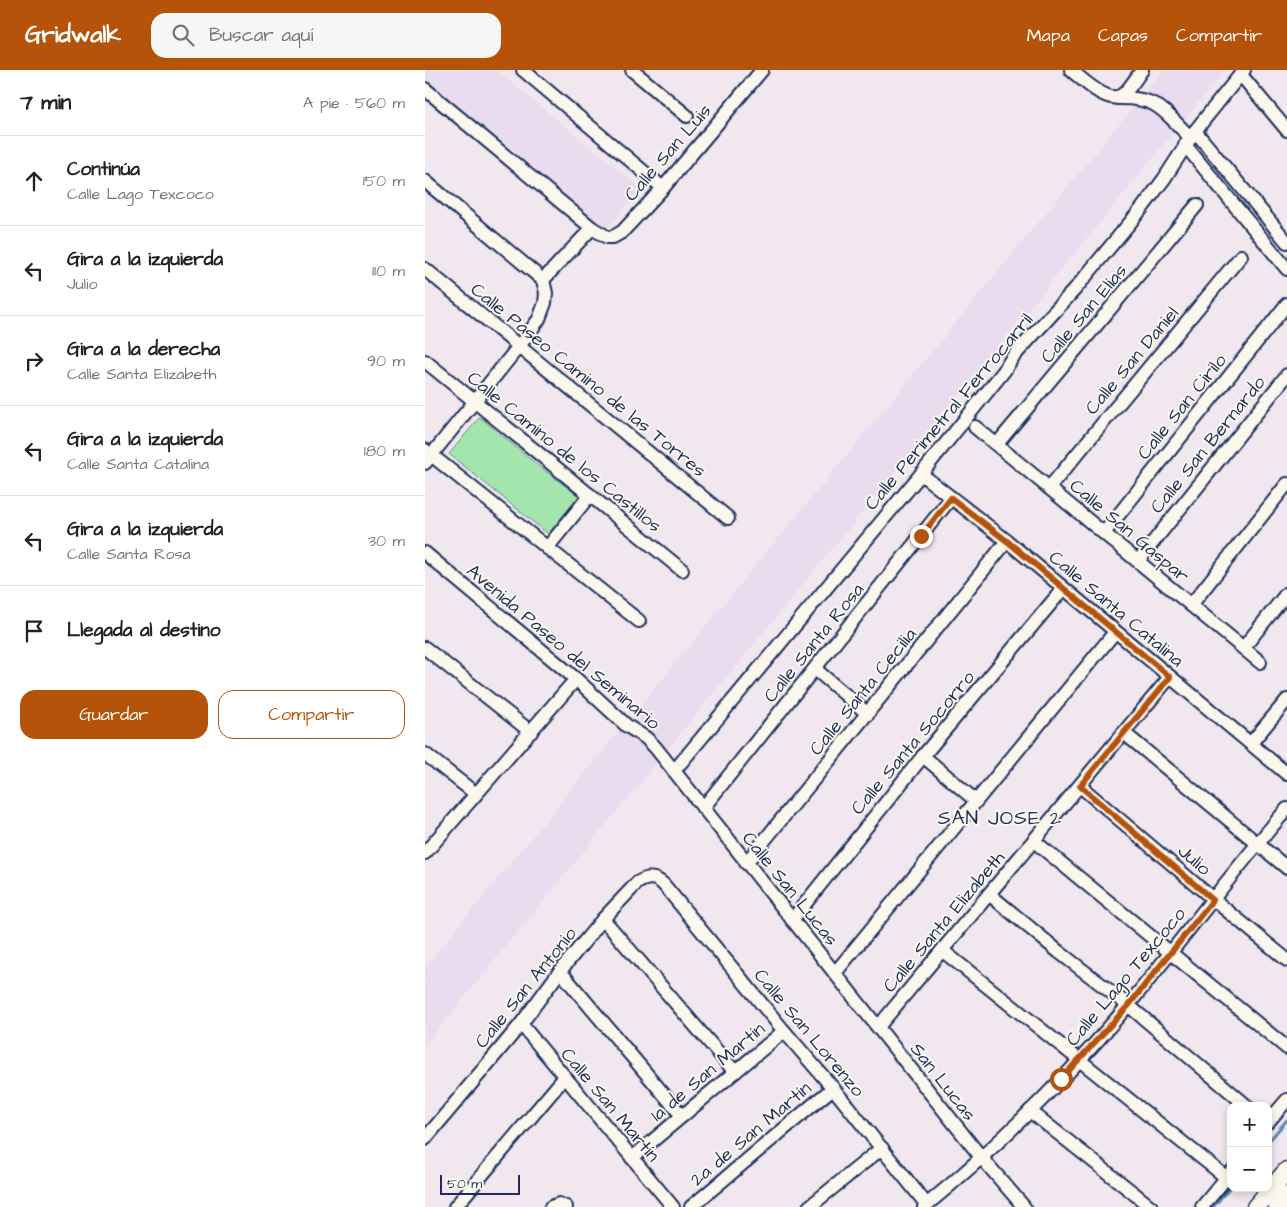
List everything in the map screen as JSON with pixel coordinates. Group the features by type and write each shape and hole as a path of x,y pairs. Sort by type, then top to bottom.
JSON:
{"main road":[{"path":"1256,1207 1287,1171"},
{"path":"1278,1207 1287,1196"}],"street":[{"path":"523,70 663,188"},
{"path":"632,70 687,116"},
{"name":"Calle San Luis","path":"592,228 607,237 618,235 663,188 761,70"},
{"path":"1071,70 1097,91 1109,97 1120,96 1155,103 1287,242"},
{"path":"1120,96 1142,70"},
{"path":"1245,73 1286,129"},
{"name":"Calle Perimetral Ferrocarril","path":"674,772 921,474 1012,358 1076,288 1143,207 1164,179 1190,138 1245,73"},
{"path":"425,89 592,228 543,280"},
{"path":"1190,138 1287,269"},
{"path":"425,180 543,280 546,293 543,311 519,345 475,401 427,456 547,548 639,622"},
{"name":"Calle San Elías","path":"997,444 1197,205"},
{"name":"Calle San Daniel","path":"1049,488 1241,256"},
{"name":"Calle Paseo Camino de las Torres","path":"425,269 728,518"},
{"name":"Calle San Cirilo","path":"1104,533 1287,304"},
{"name":"Calle Camino de los Castillos","path":"425,361 682,570"},
{"name":"Calle San Bernardo","path":"1138,561 1287,375"},
{"name":"Calle San Gaspar","path":"975,426 1260,662"},
{"name":"Calle Santa Catalina","path":"921,474 1007,541 1287,774"},
{"path":"1191,605 1287,484"},
{"path":"547,548 590,495"},
{"name":"Calle Santa Rosa","path":"703,808 951,498"},
{"name":"Calle Santa Cecilia","path":"746,863 1007,541"},
{"name":"Avenida Paseo del Seminario","path":"425,553 576,680 627,726 646,738 674,772"},
{"name":"Calle Santa Socorro","path":"791,920 923,756 1063,589"},
{"path":"1244,647 1287,593"},
{"path":"835,973 1115,632"},
{"path":"425,648 531,732"},
{"path":"815,669 868,714"},
{"name":"Calle Santa Elizabeth","path":"878,1028 1170,677"},
{"path":"426,849 576,680"},
{"path":"1251,743 1287,700"},
{"path":"1124,733 1287,868"},
{"path":"425,754 476,794"},
{"path":"923,756 976,801"},
{"name":"Calle San Lucas","path":"674,772 878,1028"},
{"name":"Julio","path":"1080,786 1213,900 1287,960"},
{"name":"Calle Lago Texcoco","path":"926,1206 1030,1111 1079,1060 1128,1006 1287,809"},
{"path":"1034,841 1287,1048"},
{"name":"Calle San Antonio","path":"425,1139 521,1024 560,971 603,919 637,882 644,878 659,880 664,884"},
{"name":"Calle San Lorenzo","path":"664,884 882,1148 926,1206"},
{"path":"989,894 1128,1006 1242,1102"},
{"path":"603,919 735,1072"},
{"path":"943,951 1023,1017 1227,1173"},
{"path":"560,971 682,1116"},
{"name":"Calle San Martín","path":"521,1024 673,1207"},
{"name":"San Lucas","path":"878,1028 981,1157 1024,1207"},
{"name":"1a de San Martín","path":"632,1158 784,1031"},
{"path":"455,1207 564,1078"},
{"name":"2a de San Martín","path":"691,1207 833,1088"},
{"path":"1272,1117 1287,1100"},
{"path":"1030,1111 1151,1207"},
{"path":"809,1207 882,1148"},
{"path":"1202,1207 1227,1177"},
{"path":"551,1207 559,1204 566,1207"}],"shaded area":[{"path":"425,70 496,70 641,188 606,230 425,82"},
{"path":"1164,70 1225,70 425,1045 425,967"}],"green space":[{"path":"480,417 536,464 579,496 548,534 449,454"}],"waterway":[{"path":"1272,1137 1287,1120"},
{"path":"1213,1207 1227,1191"}],"district":[{"name":"SAN JOSE 2","path":"1000,817"}],"route":[{"path":"921,536 951,498 1007,541 1170,677 1080,786 1213,900 1128,1006 1061,1079"}]}
